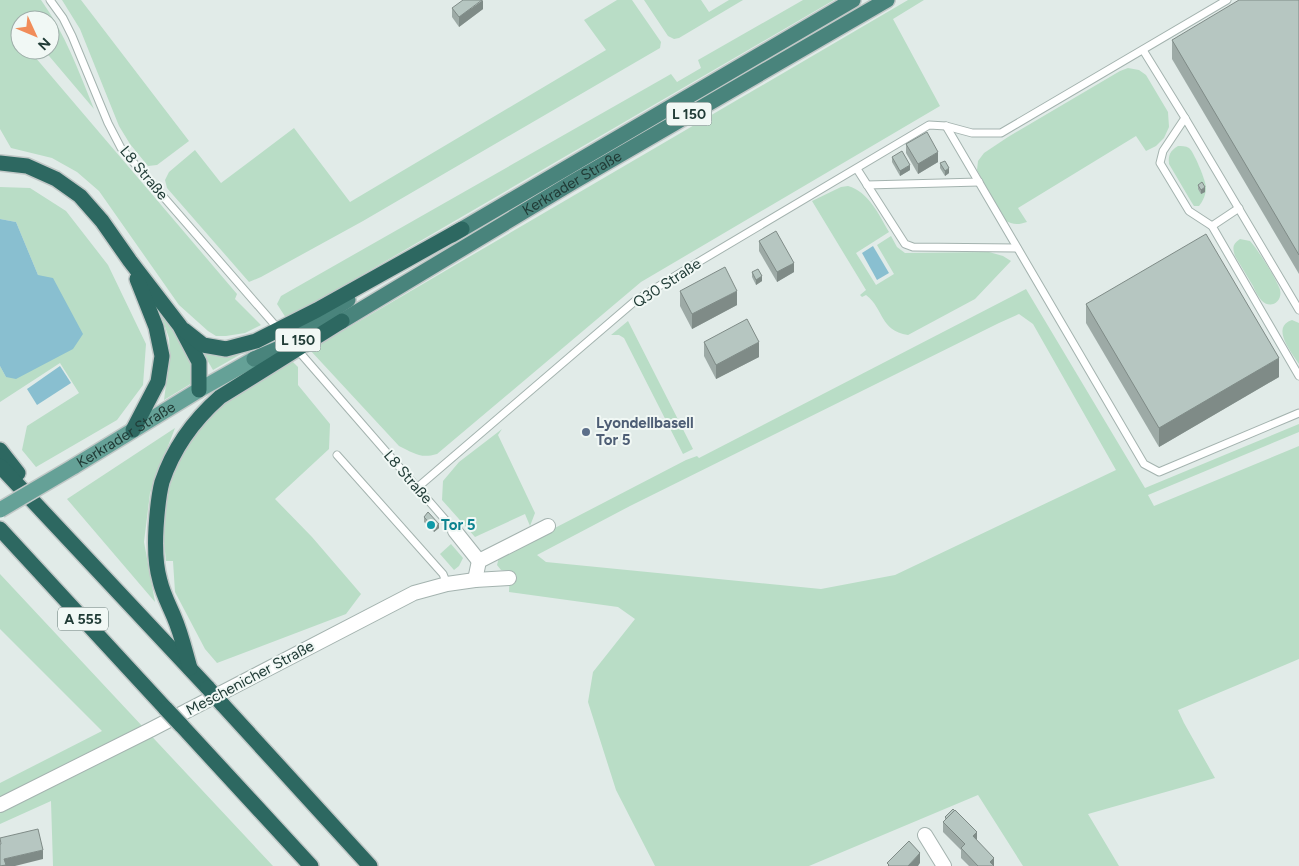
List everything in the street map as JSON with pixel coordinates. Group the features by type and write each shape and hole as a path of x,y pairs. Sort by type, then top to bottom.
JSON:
{"highway":[{"name":"Kerkrader Straße","path":"254,359 462,229 853,0"},
{"name":"Kerkrader Straße","path":"254,359 342,321 573,182 887,0"},
{"path":"0,163 27,166 56,179 80,196 102,221 180,326 199,362 199,390"},
{"path":"180,326 203,345 226,350 256,341 317,310 462,229"},
{"path":"130,261 156,327 162,356 158,382 133,430"},
{"path":"190,668 160,582 156,561 157,507 162,483 171,461 194,422 220,397 342,321"},
{"path":"0,450 61,530"},
{"name":"A 555","path":"0,466 190,668 370,866"},
{"name":"A 555","path":"0,529 311,866"}],"main road":[{"name":"Kerkrader Straße","path":"0,510 254,359"}],"street":[{"path":"479,561 548,526"},
{"path":"455,531 479,561 476,580"},
{"name":"Meschenicher Straße","path":"0,805 160,725 414,593 447,584 509,578"},
{"path":"925,835 944,866"}],"lane":[{"name":"L8 Straße","path":"50,0 63,18 72,36 108,123 121,148 274,324"},
{"path":"946,126 972,133 1001,133 1227,0"},
{"path":"1143,50 1299,310"},
{"path":"1185,118 1163,152 1160,163 1188,211 1212,226 1299,376"},
{"name":"Q30 Straße","path":"418,487 635,301 929,125 946,126"},
{"path":"946,126 1144,464 1159,472 1299,413"},
{"path":"857,169 905,244 913,246 1017,248"},
{"path":"867,185 978,182"},
{"path":"1212,226 1239,208"},
{"name":"L8 Straße","path":"302,355 455,531"},
{"path":"337,455 443,574 447,584"}],"green space":[{"path":"0,0 41,0 48,10 10,10 10,60 38,60 237,294 235,299 261,325 245,333 226,336 216,336 208,331 179,305 99,191 77,172 52,158 11,148 0,129"},
{"path":"62,0 81,0 189,141 157,165 148,166 130,144 119,126 80,29"},
{"path":"617,0 632,0 661,42 660,48 363,221 261,277 249,282 167,188 165,180 169,172 195,150 221,183 294,128 350,202 606,50 584,20"},
{"path":"644,0 701,0 709,12 729,0 743,0 679,38 674,39 668,36"},
{"path":"803,0 834,0 300,311 286,318 277,304 281,296 671,74 677,82 701,68 698,60"},
{"path":"908,0 924,0 893,19 940,106 641,282 437,454 421,456 399,446 310,350"},
{"path":"60,32 77,67 94,109 52,60 60,60"},
{"path":"1128,68 1139,70 1146,75 1168,112 1169,127 1164,138 1156,146 1146,151 1136,136 1018,208 1027,222 1016,224 1004,220 977,170 978,161 984,153 1008,137"},
{"path":"1178,146 1189,148 1202,173 1206,190 1199,206 1194,206 1169,164 1170,153"},
{"path":"848,186 862,193 868,199 889,232 856,253 876,285 894,274 877,245 891,236 897,247 905,253 989,252 1003,256 1011,261 975,299 908,335 892,329 883,319 872,301 866,295 862,297 860,295 866,290 812,201 841,187"},
{"path":"0,187 30,188 66,211 108,265 146,344 143,385 117,420 36,467 22,450 27,426 79,393 60,363 0,402 0,366 6,377 38,275 16,222 0,219"},
{"path":"1240,239 1250,241 1262,257 1279,287 1279,300 1273,304 1265,303 1261,300 1235,256 1234,246"},
{"path":"1026,289 1145,488 1299,424 1299,432 1148,495 1154,506 1299,446 1299,659 1178,710 1215,778 1088,814 1119,866 1023,866 978,795 809,866 655,866 616,790 588,702 593,672 635,619 618,607 509,592 510,571 501,570 497,565 499,557 686,460 697,456 699,458","holes":["1019,314 1033,324 1116,470 895,575 821,589 546,562 537,555 630,506 999,323"]},
{"path":"164,317 192,359 192,383 164,400 170,354 169,338 162,318"},
{"path":"1292,320 1299,323 1299,364 1288,347 1283,334 1283,328 1286,323"},
{"path":"628,321 693,449 683,454 624,338 619,335 611,335"},
{"path":"202,351 240,352 241,354 213,370"},
{"path":"292,361 298,367 298,385 330,424 329,449 275,499 312,537 361,594 346,614 217,663 205,649 175,592 173,561 166,561 163,535 167,495 180,461 199,430 210,417 221,406 238,394"},
{"path":"175,428 150,493 144,542 155,602 67,499"},
{"path":"502,429 498,435 535,513 530,526 525,514 475,537 442,500 443,481 459,462"},
{"path":"451,544 463,558 459,566 454,570 440,554"},
{"path":"0,574 273,866 53,866 51,801 0,824 0,783 102,731 0,629"}],"water":[{"path":"0,219 16,222 38,275 53,278 83,334 73,349 16,379 6,377 0,366"},
{"path":"873,246 889,273 877,280 862,253"},
{"path":"60,366 71,383 37,405 27,389"}],"building":[{"path":"463,0 482,0 459,17 452,8"},
{"path":"1239,0 1299,0 1299,255 1172,40"},
{"path":"927,132 938,152 918,164 906,144"},
{"path":"902,151 910,165 900,171 892,157"},
{"path":"945,161 949,168 945,171 940,163"},
{"path":"1202,182 1205,187 1201,190 1198,185"},
{"path":"776,231 794,263 777,272 759,241"},
{"path":"1206,234 1279,358 1159,428 1086,304"},
{"path":"725,267 737,291 692,314 680,291"},
{"path":"758,269 762,276 756,280 752,272"},
{"path":"747,319 759,342 716,365 704,342"},
{"path":"428,512 439,524 434,528 424,517"},
{"path":"953,809 955,811 947,819 945,817"},
{"path":"955,810 977,832 973,836 994,858 990,862 994,866 978,866 961,848 965,844 943,822"},
{"path":"38,829 43,850 4,859 6,865 0,866 0,838"},
{"path":"909,841 920,853 908,866 888,866 887,863"}],"place":[{"name":"Lyondellbasell Tor 5","path":"586,432"},
{"name":"Tor 5","path":"431,525"}]}
